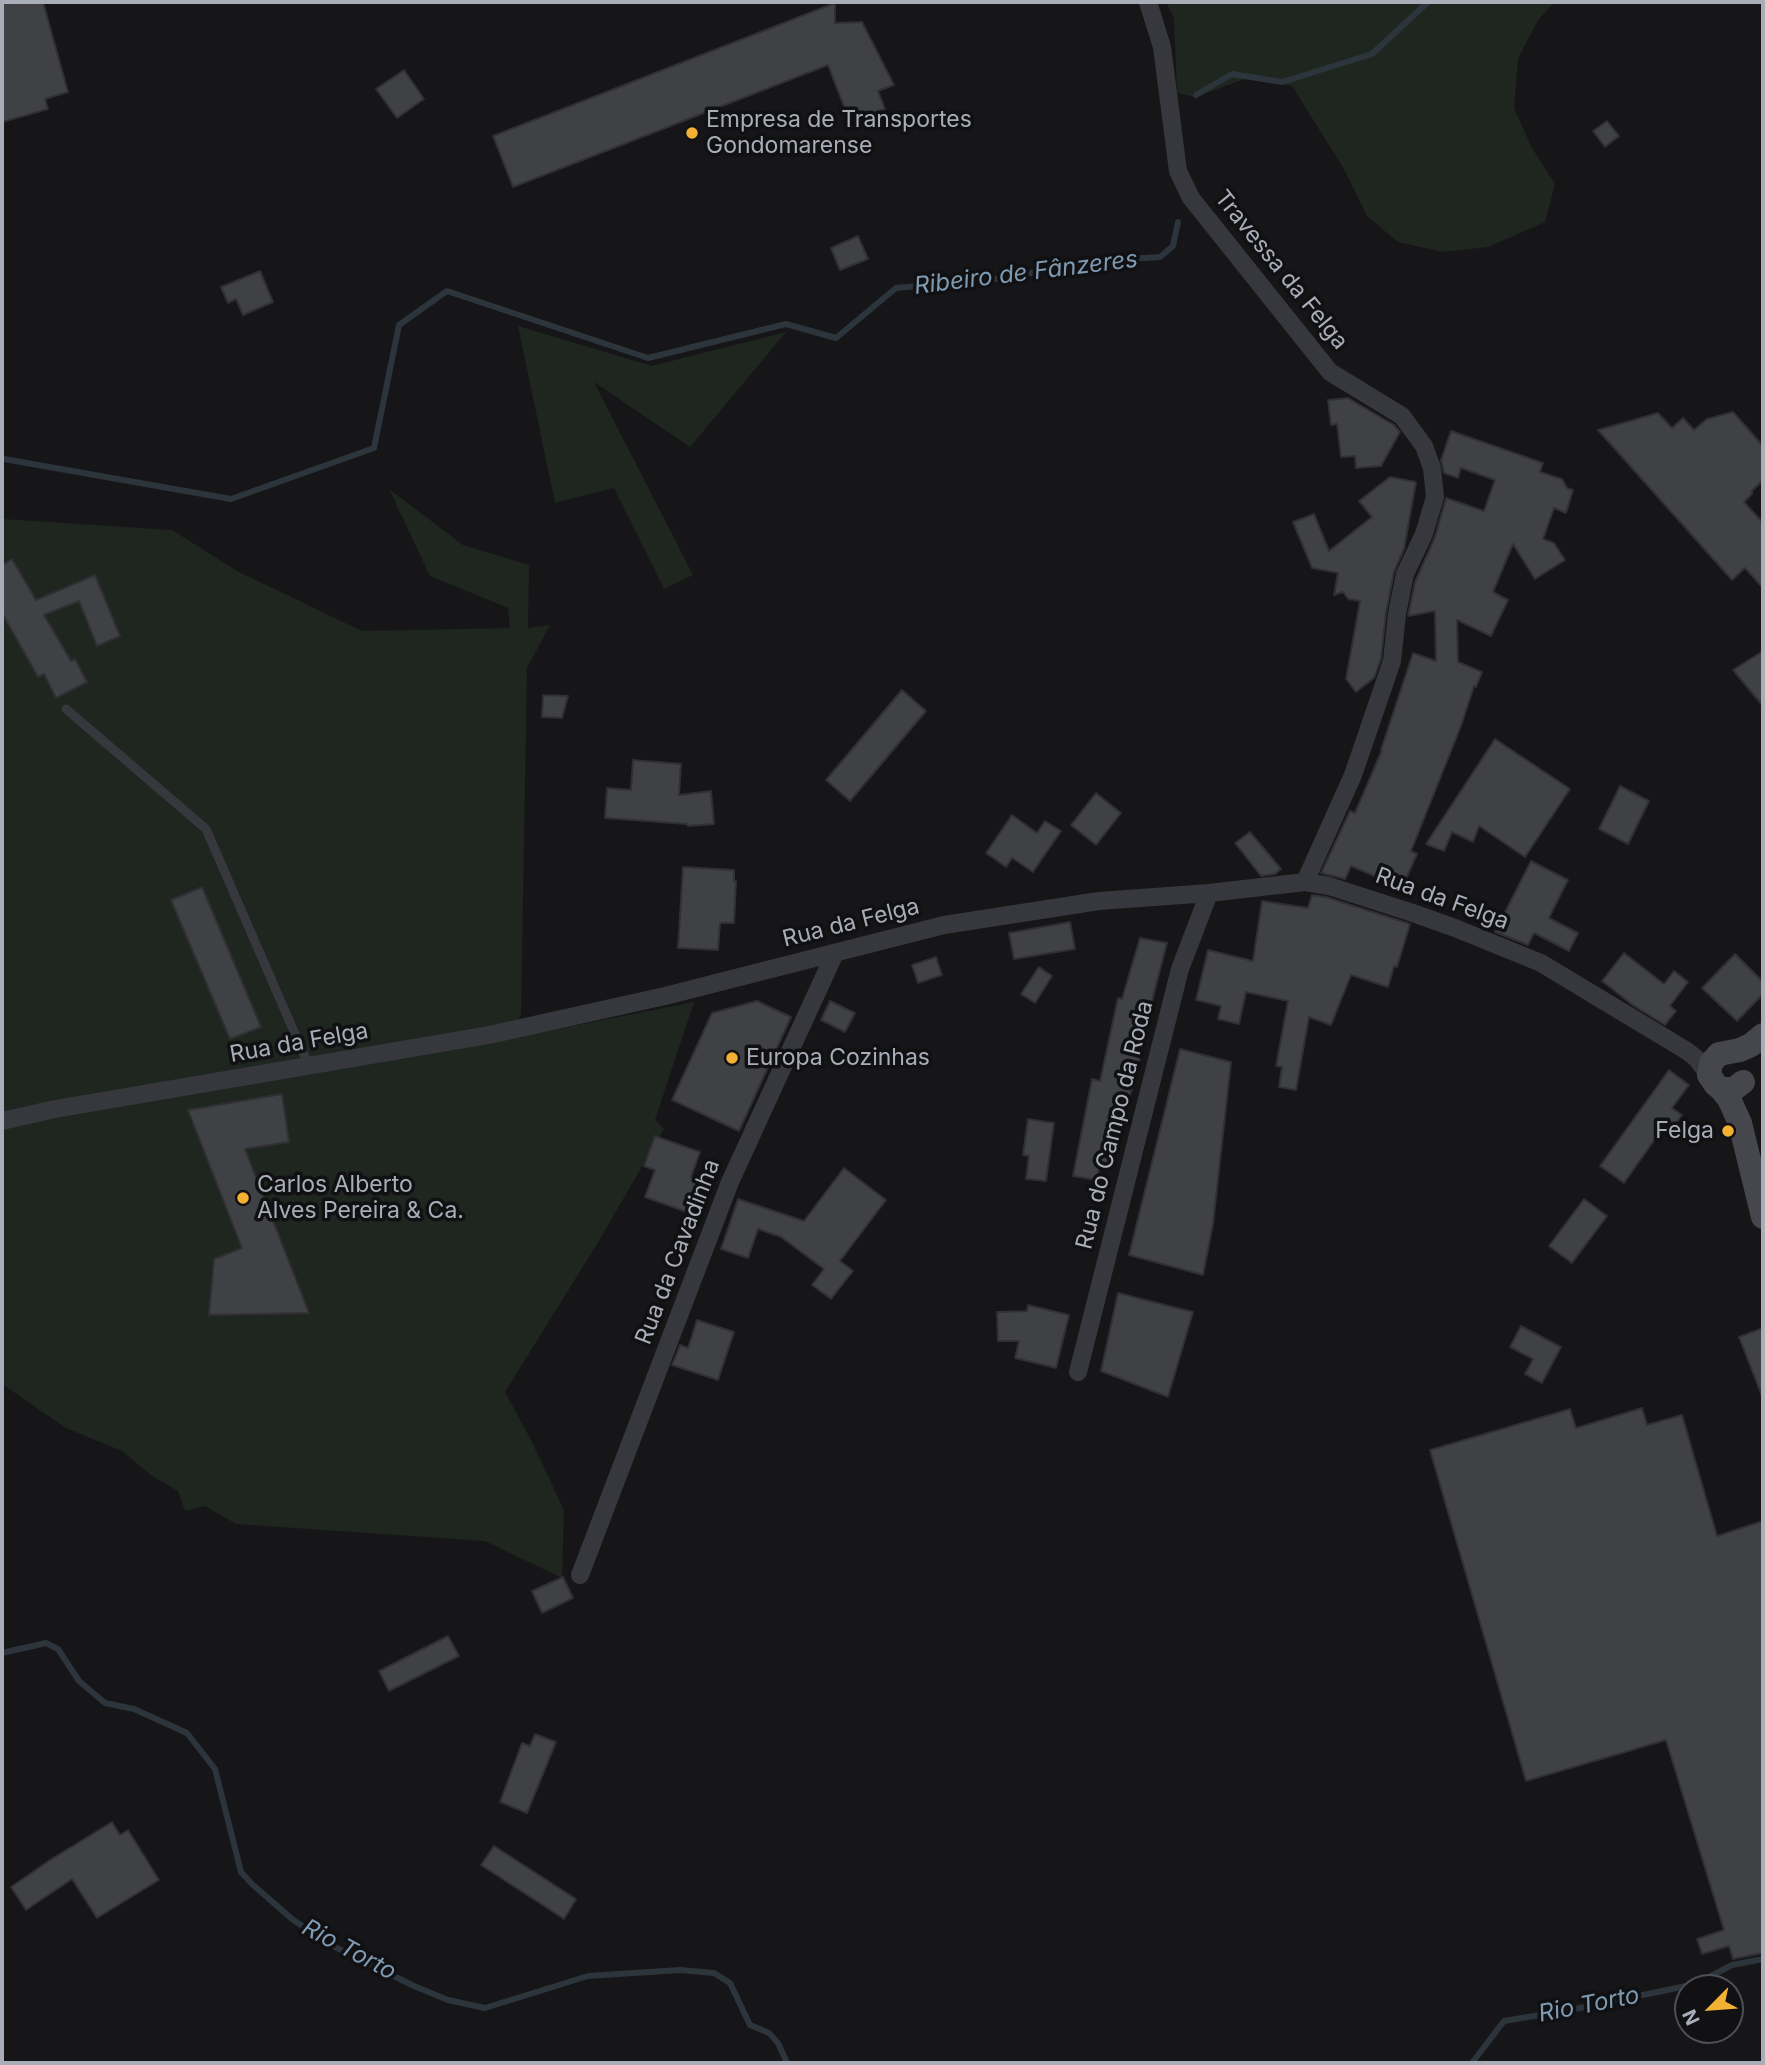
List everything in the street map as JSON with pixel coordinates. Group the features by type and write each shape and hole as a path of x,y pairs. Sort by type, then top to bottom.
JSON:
{"street":[{"name":"Travessa da Felga","path":"1148,2 1162,47 1178,171 1191,198 1330,372 1402,416 1424,446 1432,468 1434,497 1424,534 1405,574 1392,661 1353,775 1305,882"},
{"name":"Rua da Felga","path":"2,1121 55,1109 489,1035 665,996 944,925 1099,901 1209,893 1305,882 1329,886 1410,912 1541,963 1687,1051 1729,1071"},
{"name":"Rua do Campo da Roda","path":"1078,1372 1180,969 1209,893"},
{"name":"Rua da Cavadinha","path":"580,1575 730,1182 835,953"},
{"path":"1763,1037 1751,1045 1729,1071 1739,1095 1740,1124 1763,1217"}],"lane":[{"path":"66,709 206,829 309,1066"}],"shaded area":[{"path":"1166,2 1555,2 1538,20 1518,59 1514,108 1532,148 1555,184 1545,222 1488,247 1443,252 1398,242 1367,216 1344,169 1292,86 1247,78 1196,97 1177,93 1174,18"},
{"path":"518,326 652,366 786,332 690,447 594,382 693,575 664,589 614,488 555,503"},
{"path":"389,489 463,545 529,565 528,628 550,625 527,668 519,1020 532,1034 694,1002 655,1120 664,1129 597,1244 505,1392 564,1510 562,1578 485,1541 236,1524 205,1506 185,1511 178,1491 152,1476 122,1451 66,1428 2,1384 2,519 172,530 237,571 362,631 510,628 508,608 430,576"}],"building":[{"path":"2,2 43,2 68,92 45,99 48,109 2,122"},
{"path":"835,3 835,23 862,22 894,85 878,91 885,109 850,122 828,65 513,187 493,136"},
{"path":"404,70 424,99 397,118 376,89"},
{"path":"1607,121 1619,136 1605,147 1593,131"},
{"path":"858,236 868,259 840,270 831,248"},
{"path":"260,271 273,302 243,315 236,299 228,303 221,287"},
{"path":"1348,398 1394,425 1400,432 1381,466 1356,468 1355,456 1341,457 1337,424 1331,425 1328,400"},
{"path":"1733,412 1763,446 1763,480 1744,502 1763,523 1763,588 1745,568 1732,580 1598,430 1658,413 1672,428 1683,418 1694,430 1707,419"},
{"path":"1451,431 1543,463 1540,472 1562,479 1567,488 1573,490 1566,513 1554,508 1543,539 1554,543 1565,560 1535,579 1513,544 1493,592 1508,600 1491,636 1457,620 1458,662 1482,672 1476,687 1474,686 1461,726 1411,851 1417,854 1402,888 1351,866 1345,879 1321,873 1350,811 1355,813 1382,750 1413,653 1436,661 1435,611 1408,616 1415,582 1435,537 1446,498 1484,511 1495,480 1461,468 1458,478 1444,473 1441,460"},
{"path":"1390,477 1416,482 1404,549 1394,572 1381,659 1374,678 1356,692 1346,679 1360,601 1348,599 1343,592 1334,595 1338,573 1312,568 1293,522 1314,514 1329,551 1372,517 1359,501"},
{"path":"12,559 36,600 95,575 120,636 97,646 79,601 44,615 71,661 75,659 87,682 56,698 44,674 38,677 2,613 2,565"},
{"path":"1763,651 1763,706 1733,670"},
{"path":"902,690 926,711 850,801 826,780"},
{"path":"543,695 568,696 562,718 542,717"},
{"path":"1495,739 1570,789 1525,857 1479,826 1473,842 1452,832 1444,851 1426,844"},
{"path":"633,760 681,764 679,795 711,791 714,824 688,826 605,818 607,788 631,790"},
{"path":"1620,786 1649,801 1628,844 1599,829"},
{"path":"1096,793 1121,813 1096,845 1071,825"},
{"path":"1012,815 1037,833 1045,821 1061,831 1033,872 1012,858 1006,867 986,853"},
{"path":"1250,832 1281,869 1275,874 1261,876 1235,843"},
{"path":"1531,861 1568,880 1549,918 1578,933 1569,951 1534,933 1528,945 1495,932"},
{"path":"683,867 734,870 734,923 720,923 718,950 678,948"},
{"path":"202,887 261,1027 230,1039 171,900"},
{"path":"1312,895 1410,924 1388,987 1351,975 1331,1025 1309,1017 1296,1090 1279,1087 1282,1067 1276,1066 1288,1001 1246,992 1239,1024 1218,1019 1221,1006 1196,1000 1208,950 1253,961 1262,901 1308,908"},
{"path":"1070,922 1075,949 1014,959 1009,933"},
{"path":"1140,938 1167,943 1135,1080 1105,1168 1100,1167 1096,1180 1073,1176 1092,1079 1100,1081 1118,998 1122,999"},
{"path":"1624,953 1664,984 1674,971 1688,982 1670,1006 1676,1011 1665,1025 1634,1006 1602,981"},
{"path":"1735,954 1763,982 1763,994 1737,1021 1702,988"},
{"path":"936,957 942,975 918,983 912,965"},
{"path":"1039,967 1052,976 1035,1003 1021,994"},
{"name":"Europa Cozinhas","path":"757,1001 791,1017 739,1131 672,1100 712,1013"},
{"path":"830,1001 855,1013 845,1032 821,1020"},
{"path":"1180,1049 1231,1062 1213,1224 1203,1275 1129,1255"},
{"path":"1669,1070 1689,1085 1672,1108 1682,1115 1671,1130 1665,1125 1624,1183 1600,1166"},
{"name":"Carlos Alberto Alves Pereira & Ca.","path":"282,1094 289,1142 245,1149 309,1313 209,1315 214,1259 242,1248 188,1110"},
{"path":"1028,1119 1054,1123 1046,1181 1026,1179 1029,1156 1023,1155"},
{"path":"655,1136 700,1152 691,1177 707,1183 695,1215 645,1197 655,1170 644,1166"},
{"path":"844,1168 886,1200 840,1261 853,1271 831,1299 812,1285 824,1269 781,1237 758,1229 748,1258 721,1249 738,1199 804,1221"},
{"path":"1584,1199 1607,1216 1572,1263 1549,1246"},
{"path":"1118,1293 1193,1312 1168,1397 1101,1371"},
{"path":"1028,1305 1069,1315 1056,1368 1015,1358 1019,1341 998,1341 997,1312 1027,1311"},
{"path":"697,1320 734,1332 718,1380 672,1365 680,1345 688,1348"},
{"path":"1521,1326 1561,1347 1542,1383 1525,1374 1533,1359 1510,1347"},
{"path":"1763,1328 1763,1395 1762,1396 1739,1337"},
{"path":"1642,1408 1647,1425 1682,1415 1717,1536 1763,1521 1763,1953 1733,1959 1729,1946 1702,1954 1697,1939 1724,1930 1666,1740 1526,1781 1430,1450 1570,1409 1576,1428"},
{"path":"563,1577 573,1598 542,1613 532,1591"},
{"path":"448,1636 459,1656 389,1691 379,1671"},
{"path":"535,1734 556,1742 527,1813 500,1802 522,1743 530,1746"},
{"path":"112,1822 120,1835 128,1830 159,1880 97,1918 72,1879 26,1910 11,1887"},
{"path":"494,1846 576,1899 564,1919 481,1865"}],"waterway":[{"name":"Ribeiro de Fânzeres","path":"1196,95 1232,74 1282,82 1372,54 1428,2"},
{"name":"Ribeiro de Fânzeres","path":"2,460 231,499 374,448 399,325 447,291 648,358 786,324 836,338 896,288 1005,278 1092,261 1160,257 1173,246 1178,222"},
{"name":"Rio Torto","path":"2,1653 46,1643 58,1649 79,1681 105,1703 134,1709 187,1733 215,1769 241,1872 292,1919 329,1944 448,2000 485,2008 588,1976 680,1970 714,1973 730,1983 750,2025 769,2033 778,2043 787,2063"},
{"name":"Rio Torto","path":"1472,2063 1504,2021 1696,1984 1732,1965 1763,1959"}],"place":[{"name":"Empresa de Transportes Gondomarense","path":"692,133"},
{"name":"Europa Cozinhas","path":"732,1058"},
{"name":"Felga","path":"1728,1131"},
{"name":"Carlos Alberto Alves Pereira & Ca.","path":"243,1198"}]}
